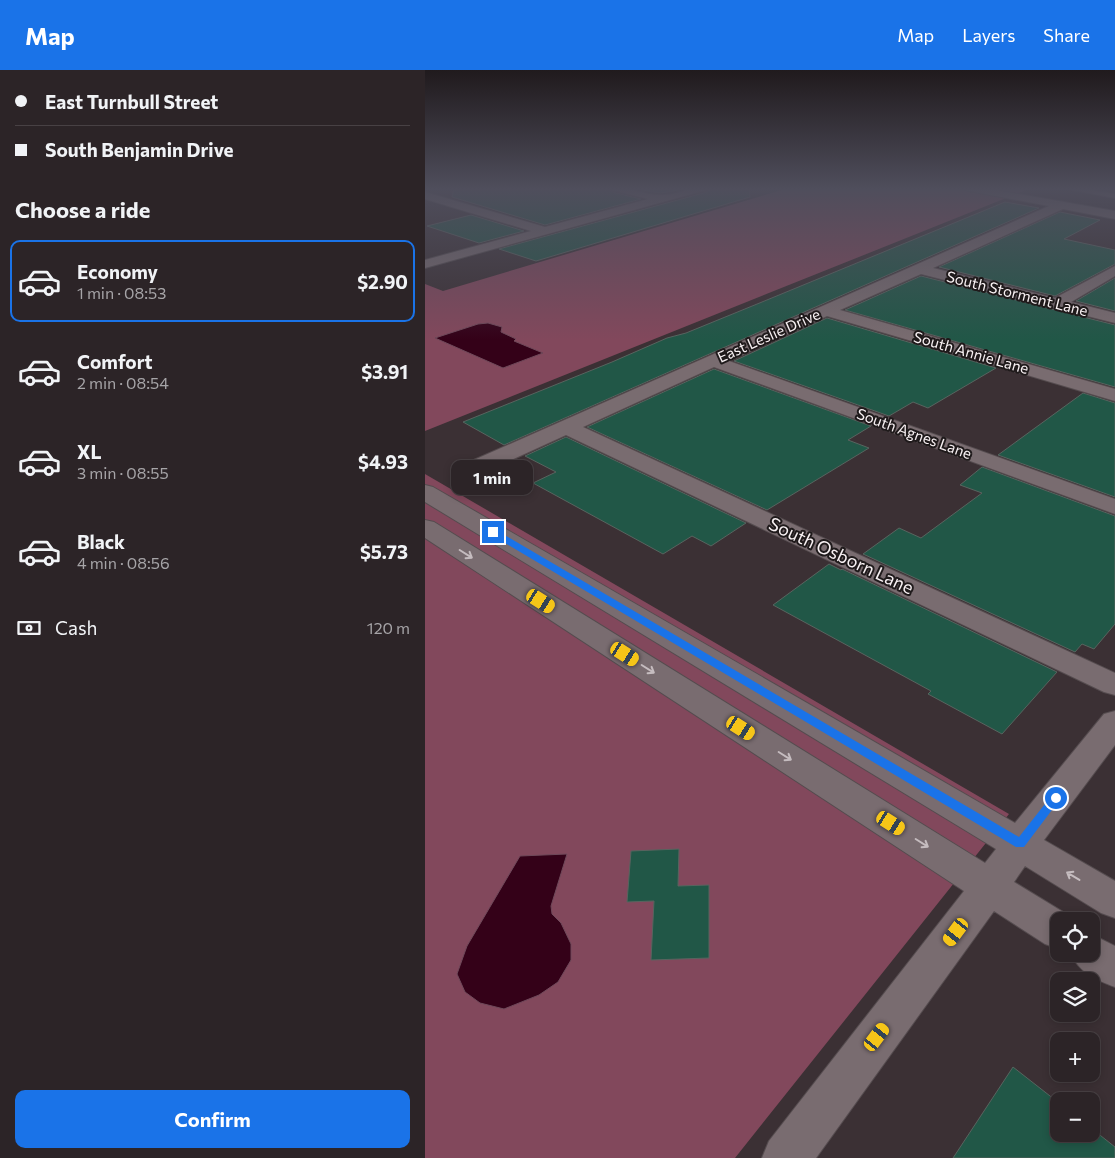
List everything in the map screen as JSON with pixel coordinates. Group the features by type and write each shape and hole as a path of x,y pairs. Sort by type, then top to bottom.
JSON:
{"street":[{"path":"425,264 516,239"},
{"name":"East Leslie Drive","path":"475,468 987,239"},
{"name":"South Storment Lane","path":"919,269 1115,318"},
{"path":"1057,304 1115,270"},
{"name":"South Annie Lane","path":"826,311 1115,396"},
{"name":"South Agnes Lane","path":"713,361 1115,507"},
{"name":"South Osborn Lane","path":"566,427 1115,685"},
{"path":"425,492 1115,901"},
{"path":"425,527 1050,925"},
{"path":"785,1158 1020,844 1115,722"},
{"path":"1100,959 1115,968"}],"shaded area":[{"path":"618,239 904,239 425,431 425,284 443,291"},
{"path":"488,323 502,327 501,332 516,339 514,341 543,353 503,368 435,338 478,324"},
{"path":"425,474 1009,814 735,1158 425,1158"},
{"path":"567,854 551,906 552,914 561,923 571,944 571,960 558,982 539,995 504,1009 480,1003 465,992 457,974 467,946 520,856"}],"building":[{"path":"466,239 495,239 479,243"},
{"path":"536,239 610,239 536,261 499,249"},
{"path":"915,239 970,239 504,445 463,422 667,338 686,333"},
{"path":"1001,239 1064,239 1115,250 1115,264 1055,296 939,267"},
{"path":"921,276 1115,325 1115,387 845,310"},
{"path":"1115,278 1115,311 1076,301"},
{"path":"827,318 996,368 928,408 913,402 889,416 734,361"},
{"path":"714,369 871,426 848,440 869,448 767,510 587,427"},
{"path":"1083,393 1115,403 1115,497 998,455"},
{"path":"566,437 746,523 711,546 692,536 663,554 533,483 556,472 525,456"},
{"path":"982,467 1115,516 1115,624 1094,649 1082,644 1075,652 863,554 899,528 921,538 982,493 960,485"},
{"path":"829,564 1057,672 1002,734 928,694 931,691 773,605"},
{"path":"679,849 678,886 709,885 709,958 651,960 654,901 627,902 631,851"},
{"path":"1013,1067 1050,1096 1050,1142 1100,1142 1100,1135 1115,1147 1115,1158 953,1158"}],"route":[{"path":"493,532 1020,844 1056,798"}]}
